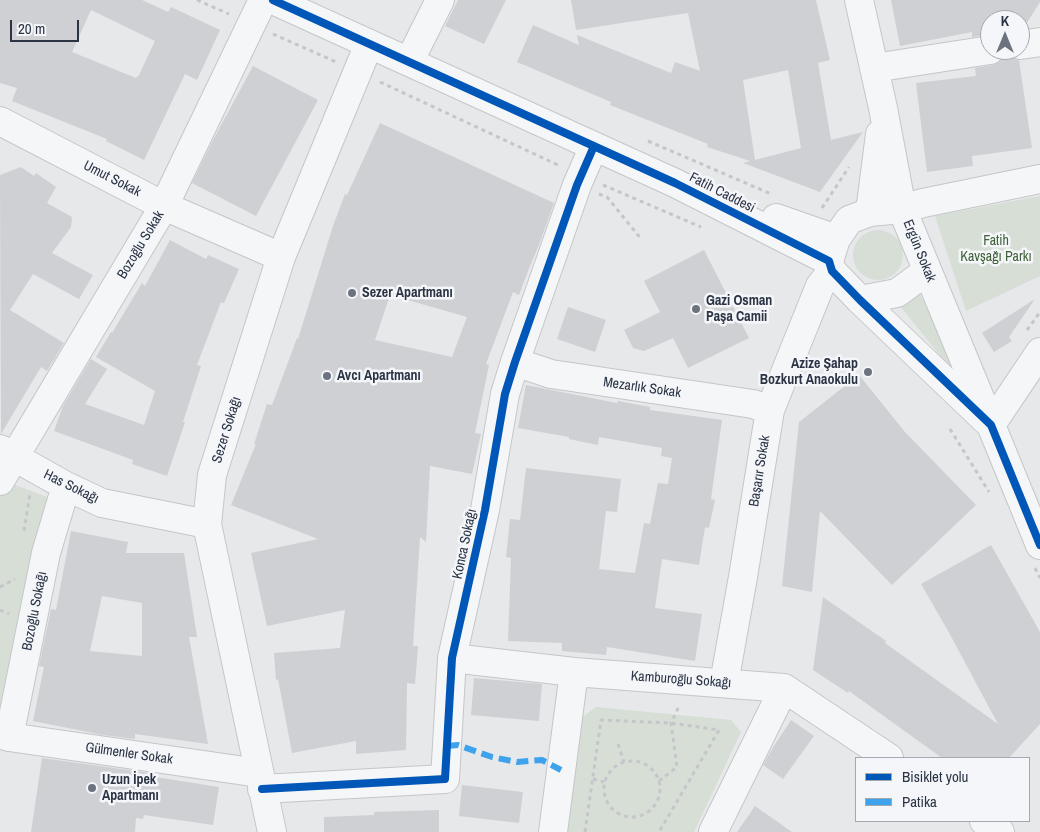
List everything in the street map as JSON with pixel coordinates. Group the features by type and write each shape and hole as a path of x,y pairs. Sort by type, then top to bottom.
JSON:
{"street":[{"name":"Bozoğlu Sokak","path":"0,481 16,458 164,206 264,0"},
{"name":"Fatih Caddesi","path":"273,0 675,183 832,257 860,300 991,425 1040,545"},
{"path":"409,62 440,0"},
{"name":"Ergün Sokak","path":"859,0 883,108 902,209 991,425"},
{"name":"Sezer Sokağı","path":"272,832 207,524 212,475 281,257 369,44"},
{"path":"874,68 980,52"},
{"path":"870,212 883,108"},
{"name":"Umut Sokak","path":"0,121 164,206 281,257"},
{"name":"Konca Sokağı","path":"260,781 445,779 452,658 485,510 505,394 579,181 594,146"},
{"path":"832,257 849,220 870,212 902,209 923,203 1040,180"},
{"name":"Başarır Sokak","path":"724,683 770,410 832,257"},
{"path":"860,300 897,293 927,270"},
{"path":"991,425 1040,352"},
{"name":"Mezarlık Sokak","path":"515,362 551,374 753,404 770,410"},
{"name":"Has Sokağı","path":"16,458 66,486 102,503 207,524"},
{"name":"Bozoğlu Sokağı","path":"5,736 46,553 66,486"},
{"name":"Kamburoğlu Sokağı","path":"452,658 574,672 784,688 888,757"},
{"path":"553,832 574,672"},
{"path":"713,832 784,688"},
{"name":"Gülmenler Sokak","path":"5,736 260,781"},
{"path":"985,822 1000,832"}],"path":[{"path":"197,0 358,72 579,181 607,197 642,240"},
{"path":"642,138 774,195"},
{"path":"818,214 854,160"},
{"path":"579,181 708,230"},
{"path":"16,458 24,537"},
{"path":"659,781 677,767 672,723 681,701"},
{"path":"585,832 601,720 672,723 719,730 660,832"},
{"path":"618,744 624,762"},
{"path":"632,761 647,765 659,781 660,791 656,805 648,813 639,817 619,815 608,805 604,795 604,782 610,771 617,764 624,762 632,761"},
{"path":"593,779 604,782"}],"green space":[{"name":"Fatih Kavşağı Parkı","path":"1040,196 1040,276 966,311 935,216"},
{"path":"873,230 883,230 896,237 903,250 903,260 896,273 883,280 873,280 864,276 857,269 853,260 853,250 857,241 864,234"},
{"path":"920,294 967,389 900,306"},
{"path":"7,482 50,498 0,720 0,494"},
{"path":"596,707 731,720 741,732 694,832 566,832 576,722"}],"building":[{"path":"0,0 142,0 168,12 171,7 220,30 197,80 185,74 144,160 106,141 107,139 12,101 17,88 0,83","holes":["91,10 155,41 136,78 72,52"]},
{"path":"458,0 506,0 484,44 445,26"},
{"path":"571,0 816,0 830,60 818,63 831,140 863,132 820,192 743,163 750,161 707,147 708,144 610,105 611,102 517,62 533,25 579,45 577,35 671,73 675,62 700,71 688,13 576,30","holes":["788,70 801,148 755,160 743,80"]},
{"path":"891,0 1040,0 1030,18 1030,10 980,10 980,36 972,37 972,32 900,46"},
{"path":"1001,60 1019,60 1032,148 972,156 973,166 927,172 916,83 976,76 975,68"},
{"path":"253,66 318,100 256,216 192,183"},
{"path":"380,123 554,203 519,295 513,292 486,364 489,365 475,433 481,434 472,474 430,466 426,542 420,537 413,646 418,646 415,684 407,683 406,750 356,754 356,741 292,753 278,679 276,680 274,653 340,648 345,610 267,626 251,553 318,539 231,505 256,444 254,444 267,404 272,405 298,339 333,226 345,194 347,195","holes":["390,295 467,317 452,357 375,340"]},
{"path":"21,167 34,176 36,173 56,187 47,203 72,217 71,227 52,253 93,275 79,299 33,274 10,310 64,343 47,371 41,367 1,434 0,175"},
{"path":"170,240 206,259 208,255 239,269 224,303 221,302 197,365 201,366 167,476 132,464 133,460 54,431 63,406 91,359 107,369 85,404 144,425 155,391 96,357 142,283 145,286"},
{"name":"Gazi Osman Paşa Camii","path":"704,250 749,338 688,368 673,338 644,351 633,348 624,330 660,312 644,281"},
{"path":"1035,299 1009,337 1012,341 994,352 982,333"},
{"path":"568,307 606,320 595,352 557,339"},
{"path":"859,375 905,432 976,505 892,585 820,511 812,592 782,586 799,422"},
{"path":"526,385 617,403 618,401 650,407 650,410 722,420 711,499 715,500 709,528 705,527 699,565 662,559 655,608 702,614 695,661 607,647 606,655 562,651 562,643 508,641 511,558 506,557 510,519 520,520 526,468 621,479 617,512 606,511 599,569 635,573 644,523 650,524 658,483 668,484 672,458 661,456 662,448 599,437 598,445 569,439 569,437 518,428"},
{"path":"71,531 128,542 126,553 184,553 197,637 189,637 208,744 135,734 135,739 103,735 33,721 44,667 39,666 51,609 56,610","holes":["102,596 142,603 142,656 90,651"]},
{"path":"991,545 1040,632 1040,724 1010,757 941,757 849,691 848,693 813,670 823,597 998,724 921,584"},
{"path":"474,678 542,684 539,721 471,715"},
{"path":"791,720 814,736 783,779 763,765"},
{"path":"42,758 150,773 149,776 219,787 213,825 144,815 143,819 136,818 135,832 31,832"},
{"path":"462,785 523,792 519,823 459,816"},
{"path":"755,806 792,832 737,832"},
{"path":"439,810 439,832 324,832 324,817 374,815 374,812"}],"marked path":[{"path":"447,746 458,745 492,757 517,762 542,760 561,770"}],"cycle path":[{"path":"273,0 675,183 829,261 832,271 860,300 991,425 1040,545"},
{"path":"262,789 445,779 452,658 485,510 505,394 577,185 594,146"}],"place":[{"name":"Sezer Apartmanı","path":"352,293"},
{"name":"Gazi Osman Paşa Camii","path":"696,309"},
{"name":"Azize Şahap Bozkurt Anaokulu","path":"868,372"},
{"name":"Avcı Apartmanı","path":"327,376"},
{"name":"Uzun İpek Apartmanı","path":"92,788"}]}
